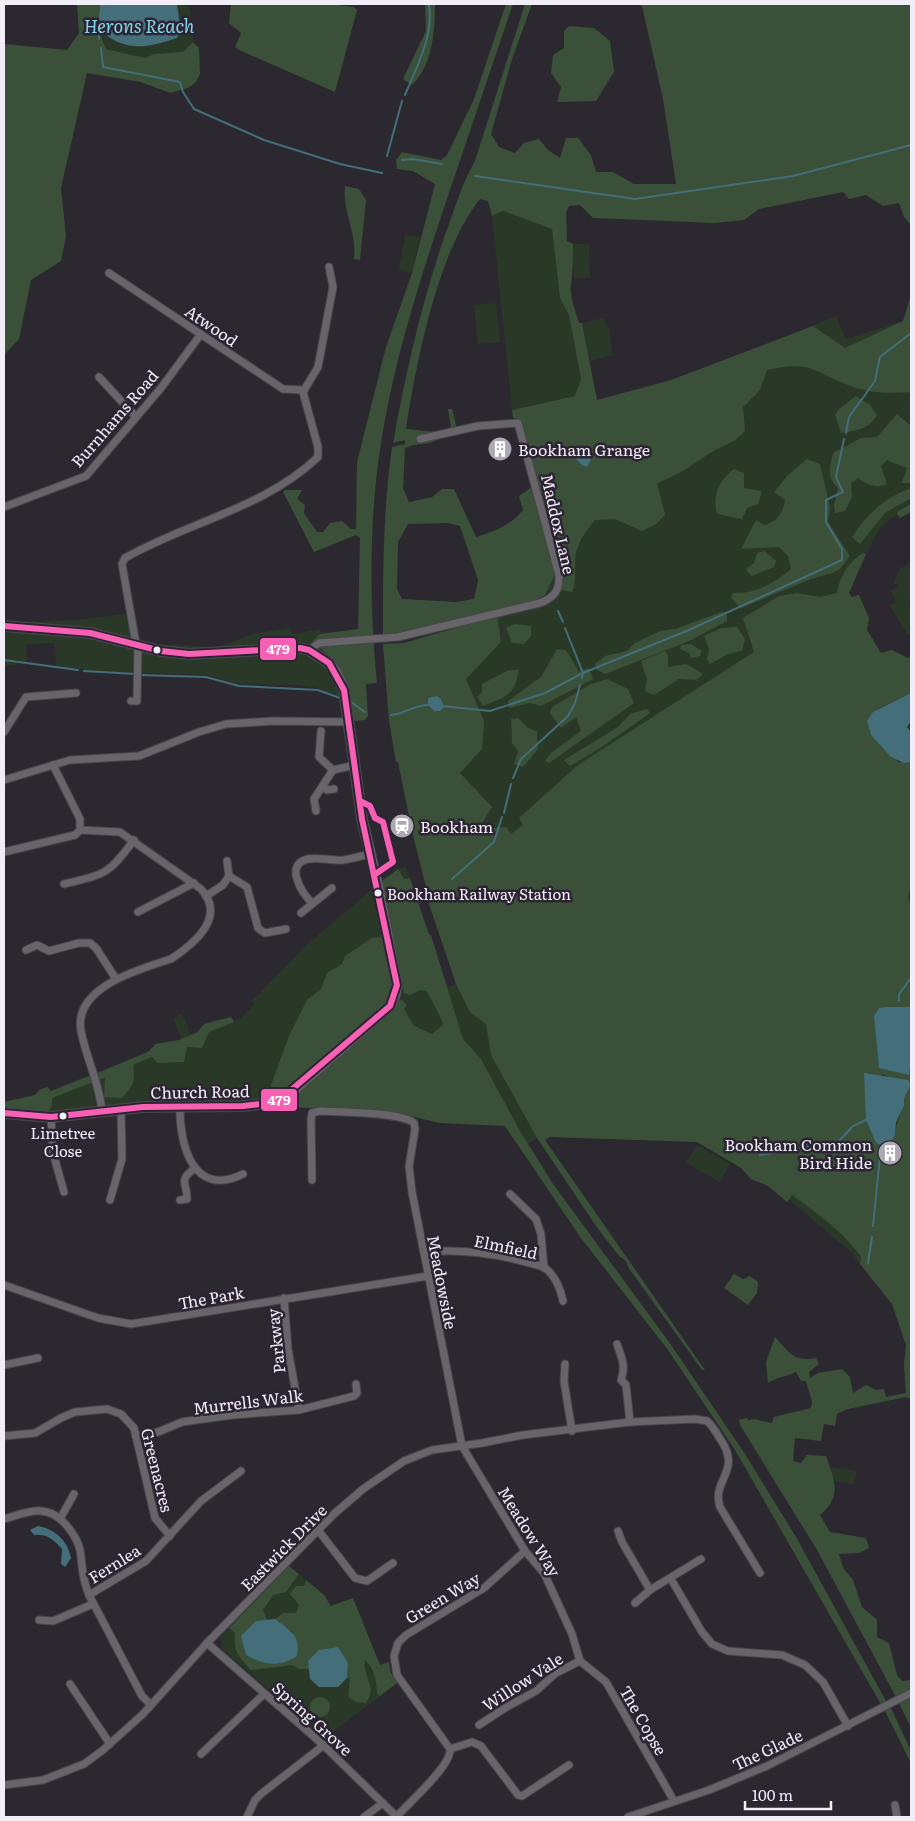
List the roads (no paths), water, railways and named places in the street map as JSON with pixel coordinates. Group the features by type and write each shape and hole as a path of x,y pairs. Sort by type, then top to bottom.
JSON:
{"street":[{"path":"131,701 137,701 137,645 122,564 125,558 168,536 270,493 318,457 318,447 303,390 318,367 333,287 329,267"},
{"name":"Atwood","path":"109,272 283,389 303,390"},
{"name":"Burnhams Road","path":"4,507 86,476 161,388 200,334"},
{"path":"99,377 136,417"},
{"name":"Maddox Lane","path":"310,650 316,644 393,637 540,603 554,596 559,583 556,564 518,422 478,426 420,439"},
{"path":"4,626 90,633 161,651 189,654 295,648 310,650"},
{"name":"Church Road","path":"4,1113 50,1116 180,1106 243,1106 276,1102 295,1089 390,1006 395,995 396,985 362,819 346,698 340,681 329,663 310,650"},
{"path":"4,732 26,697 76,693"},
{"path":"4,780 79,759 139,756 226,724 274,721 349,722"},
{"path":"321,732 319,757 333,770"},
{"path":"53,765 78,815 80,830"},
{"path":"316,811 314,799 333,770 355,765"},
{"path":"323,786 327,790 334,789"},
{"path":"4,852 75,835 80,830 114,830 134,840 194,883 206,896 210,920 197,938 171,959 116,979 88,1001 80,1018 82,1035 102,1112"},
{"path":"64,884 106,873 116,865 134,840"},
{"path":"312,903 300,890 298,883 296,870 301,862 309,859 345,859 370,854"},
{"path":"206,896 223,886 229,876 226,861"},
{"path":"229,876 247,887 258,928 265,933 286,929"},
{"path":"138,912 194,883"},
{"path":"300,913 332,888"},
{"path":"26,950 37,945 49,951 79,943 90,943 96,948 116,979"},
{"path":"180,1106 186,1148 197,1173 224,1180 243,1174"},
{"path":"110,1200 122,1158 121,1110"},
{"name":"Meadowside","path":"312,1180 310,1120 312,1113 320,1111 370,1114 403,1118 414,1123 415,1130 409,1171 462,1446"},
{"path":"50,1116 53,1153 64,1192"},
{"path":"180,1200 187,1199 184,1181 187,1174 194,1169"},
{"path":"510,1194 536,1218 541,1234 544,1268"},
{"name":"Elmfield","path":"424,1252 444,1250 481,1252 507,1257 544,1268 558,1286 563,1301"},
{"name":"The Park","path":"4,1285 98,1318 132,1324 428,1276"},
{"name":"Parkway","path":"284,1298 288,1349 299,1410"},
{"path":"617,1344 625,1374 621,1380 626,1385 630,1422"},
{"path":"4,1365 38,1358"},
{"path":"565,1364 564,1380 572,1431"},
{"name":"Murrells Walk","path":"136,1436 158,1432 182,1422 232,1415 299,1410 354,1396 357,1393 356,1384"},
{"name":"Greenacres","path":"4,1436 35,1433 75,1412 107,1409 120,1414 131,1422 155,1518 170,1536"},
{"name":"Eastwick Drive","path":"4,1784 43,1780 84,1764 110,1744 151,1705 207,1643 318,1530 362,1489 404,1461 432,1450 523,1435 572,1431 630,1422 695,1419 711,1424 729,1455 728,1468 718,1495 720,1507 760,1573"},
{"name":"Meadow Way","path":"462,1446 525,1552 544,1574 572,1634 580,1661"},
{"name":"Fernlea","path":"88,1595 146,1561 201,1501 241,1471"},
{"path":"60,1519 74,1494"},
{"path":"4,1519 27,1512 41,1511 52,1512 60,1519 78,1544 82,1577 88,1595 142,1696 151,1705"},
{"path":"318,1530 355,1578 367,1580 393,1563"},
{"path":"618,1531 622,1542 650,1590"},
{"name":"Green Way","path":"450,1749 397,1675 394,1663 396,1649 410,1632 484,1588 525,1552"},
{"path":"636,1603 650,1590 671,1579 700,1559"},
{"path":"671,1579 702,1632 712,1644 728,1651 782,1655 805,1665 823,1682 848,1726"},
{"path":"39,1620 53,1621 93,1604"},
{"name":"Spring Grove","path":"207,1643 324,1746 396,1817"},
{"name":"Willow Vale","path":"479,1725 504,1708 536,1691 556,1673 580,1661"},
{"name":"The Copse","path":"580,1661 606,1682 674,1801"},
{"path":"70,1684 110,1744"},
{"name":"The Glade","path":"628,1817 767,1766 911,1693"},
{"path":"201,1754 264,1694"},
{"path":"396,1817 428,1786 449,1756 450,1749 472,1742 481,1746 518,1795 522,1796 569,1765"},
{"path":"247,1817 255,1800 261,1794 324,1746"},
{"path":"364,1817 383,1804"},
{"path":"895,1804 897,1817"}],"water":[{"name":"Herons Reach","path":"100,4 177,4 181,31 177,38 145,46 126,45 117,42 98,29"},
{"path":"580,450 589,451 591,459 587,467 575,458"},
{"path":"911,693 911,721 907,727 911,732 911,762 904,763 891,757 871,735 867,721 873,712"},
{"path":"437,696 441,699 444,707 440,711 434,711 428,705 428,698"},
{"path":"911,1007 911,1059 909,1075 879,1068 874,1016 879,1008"},
{"path":"864,1073 908,1080 911,1084 904,1098 904,1106 896,1122 895,1135 888,1148 876,1143 866,1120"},
{"path":"38,1526 50,1530 64,1541 71,1558 65,1567 61,1564 62,1549 59,1545 46,1536 34,1535 30,1530"},
{"path":"275,1619 290,1630 296,1638 297,1656 278,1664 271,1664 246,1655 241,1636 256,1621"},
{"path":"338,1647 348,1663 347,1678 338,1687 319,1687 310,1679 308,1661 319,1650"}],"waterway":[{"path":"405,95 427,39 430,16 429,4"},
{"path":"98,29 99,39"},
{"path":"101,48 103,67 180,82 183,92 194,109 264,140 340,164 382,173"},
{"path":"387,156 402,101"},
{"path":"475,176 635,199 793,176 911,145"},
{"path":"402,160 413,159 442,164"},
{"path":"846,433 849,417 875,381 880,357 911,333"},
{"path":"442,706 490,711 545,693 583,673 689,630 842,560 842,549 826,522 826,500 843,492 836,477 844,439"},
{"path":"558,611 563,622"},
{"path":"565,628 583,673 582,678"},
{"path":"4,660 78,670"},
{"path":"84,671 136,674"},
{"path":"140,675 206,677 239,686 318,690 340,698"},
{"path":"513,778 521,759 568,716 575,703 580,685"},
{"path":"351,702 365,712"},
{"path":"391,715 420,706 430,705"},
{"path":"504,813 511,784"},
{"path":"452,879 494,842 502,817"},
{"path":"899,1001 899,994 911,978"},
{"path":"760,1155 838,1142 853,1126 866,1120"},
{"path":"873,1226 881,1147"},
{"path":"868,1263 872,1237"}],"place":[{"name":"Bookham Grange","path":"500,449"},
{"name":"Bookham","path":"402,826"},
{"name":"Bookham Railway Station","path":"378,893"},
{"name":"Limetree Close","path":"63,1116"},
{"name":"Bookham Common Bird Hide","path":"890,1153"}]}
